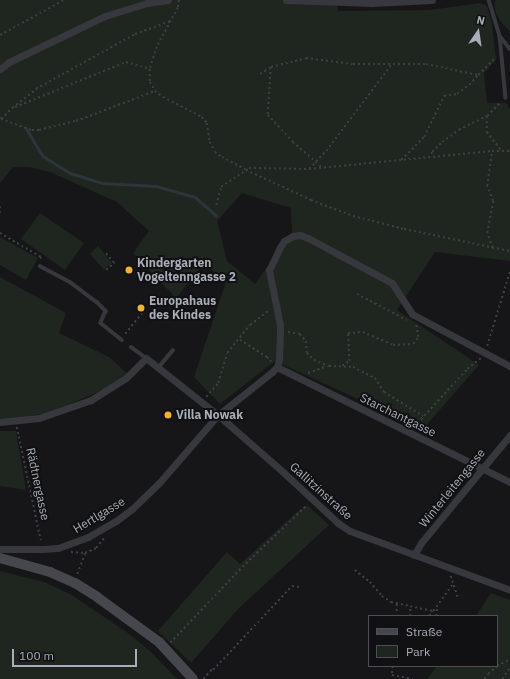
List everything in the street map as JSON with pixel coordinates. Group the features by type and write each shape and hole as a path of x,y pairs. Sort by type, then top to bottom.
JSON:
{"street":[{"path":"0,69 9,62 105,16 147,3 168,0"},
{"path":"286,0 372,3 432,0"},
{"path":"276,367 279,359 280,331 277,307 269,274 270,267 284,241 292,236 300,235 392,283 412,314 510,366"},
{"path":"0,422 39,418 91,400 126,378 146,358"},
{"name":"Gallitzinstraße","path":"146,358 218,415 338,523 350,531 414,556 510,590"},
{"name":"Starchantgasse","path":"276,367 510,482"},
{"name":"Hertlgasse","path":"0,549 43,550 58,548 88,537 132,509 160,483 218,415 276,367"},
{"name":"Winterleitengasse","path":"414,556 421,543 510,435"},
{"path":"0,558 50,572 75,583 91,593 130,619 159,642 193,679"}],"lane":[{"path":"489,0 500,36 506,98"},
{"path":"500,36 510,49"},
{"path":"40,266 70,282 98,302 106,311 101,323 122,339"},
{"path":"130,346 146,358"},
{"path":"158,368 173,350"}],"path":[{"path":"0,35 64,0"},
{"path":"179,0 178,8 156,47 150,69 150,82 154,91 173,103 202,116 207,123 210,142 215,152 246,170 311,200 353,216 404,229 510,251"},
{"path":"154,91 76,121 39,130 32,130 0,118 36,89 135,34 171,21"},
{"path":"401,160 424,137 444,96 456,94 469,85 502,51"},
{"path":"260,74 270,67 306,58 353,64 426,64 478,75"},
{"path":"12,108 126,62 150,69"},
{"path":"309,169 326,152 391,65"},
{"path":"270,67 268,115 294,142 323,168"},
{"path":"428,158 442,142 459,130 487,116 506,98"},
{"path":"487,116 487,132 501,150"},
{"path":"216,205 221,187 249,168 309,169 501,150 510,151"},
{"path":"492,151 487,186 494,201 487,233 492,248"},
{"path":"0,206 0,214"},
{"path":"0,233 41,257 40,266"},
{"path":"106,270 114,263 106,254 107,253"},
{"path":"410,432 467,369 478,362 484,352 510,271"},
{"path":"342,367 349,361 348,333 362,332 393,345 413,344 418,337 416,323 400,318 357,294"},
{"path":"201,403 218,383 225,356 240,340 250,325 271,308 277,307"},
{"path":"122,339 142,313"},
{"path":"280,331 300,334 306,341 307,353 314,360 329,366 353,367 375,378 384,392 424,416"},
{"path":"240,340 267,357 276,367"},
{"path":"297,378 329,366"},
{"name":"Rädtnergasse","path":"16,421 43,550"},
{"path":"170,643 242,567 307,505"},
{"path":"76,578 85,553 96,548 105,534"},
{"path":"355,570 370,582 382,596 397,604 433,610"},
{"path":"430,615 452,585 458,597"},
{"path":"203,679 292,586 299,588"},
{"path":"397,604 397,612"},
{"path":"410,606 410,615"},
{"path":"436,615 437,606"},
{"path":"498,665 510,659"},
{"path":"393,667 392,675 413,679"},
{"path":"484,679 496,667"},
{"path":"502,679 510,668"}],"green space":[{"path":"0,0 335,0 338,11 430,10 481,3 487,6 492,24 496,60 484,73 487,103 506,103 510,109 510,261 435,252 397,310 479,365 423,429 275,361 220,404 194,377 226,282 204,263 176,298 133,253 149,231 117,202 50,172 29,167 13,167 0,183","holes":["242,193 291,208 292,232 255,284 227,261 217,221"]},
{"path":"497,0 510,0 510,31 496,14 494,3"},
{"path":"40,213 84,243 65,270 21,239"},
{"path":"0,237 38,258 26,280 0,265"},
{"path":"98,246 112,263 104,270 90,254"},
{"path":"0,277 66,313 59,333 109,357 128,374 107,388 68,405 42,414 0,420"},
{"path":"0,431 16,431 26,490 0,486"},
{"path":"307,505 329,525 238,609 191,663 158,631 227,552 240,564 298,511"},
{"path":"0,571 44,582 70,594 128,633 151,652 177,679 0,679"},
{"path":"491,593 510,600 510,679 427,679 436,667 498,667 498,615 477,615"}],"waterway":[{"path":"26,128 43,156 70,173 102,183 156,186 195,197 216,215"}],"place":[{"name":"Kindergarten Vogeltenngasse 2","path":"129,270"},
{"name":"Europahaus des Kindes","path":"141,308"},
{"name":"Villa Nowak","path":"168,415"}]}
